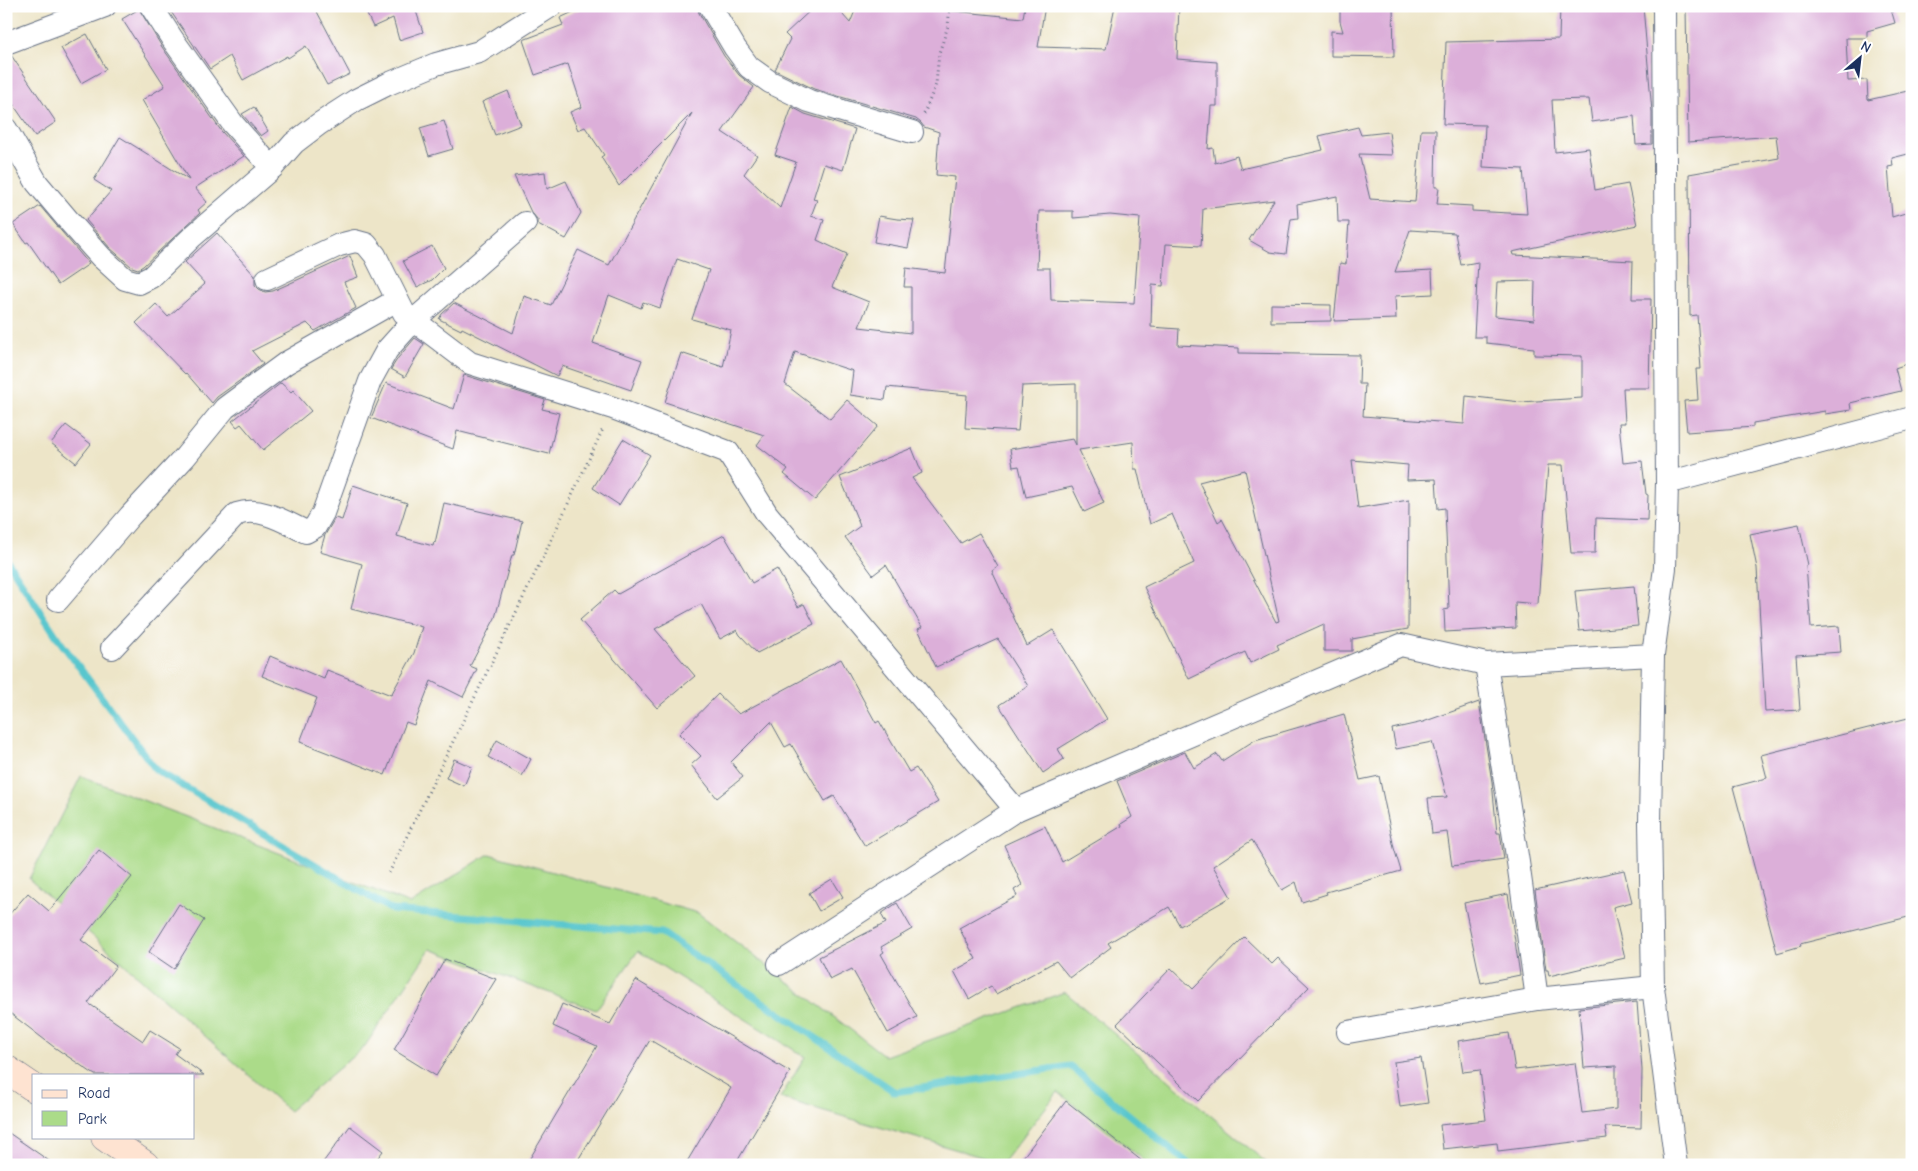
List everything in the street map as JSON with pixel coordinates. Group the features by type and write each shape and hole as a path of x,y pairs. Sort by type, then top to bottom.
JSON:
{"main road":[{"path":"6,1069 32,1087"},
{"path":"106,1138 136,1162"}],"street":[{"path":"6,43 105,6"},
{"path":"151,6 233,124 272,168"},
{"path":"6,129 38,183 69,221 101,258 126,279 139,283 151,277 192,237 272,168 294,143 319,124 356,100 388,84 428,68 478,52 551,6"},
{"path":"710,6 735,48 749,67 770,82 809,102 912,132"},
{"path":"1664,6 1667,483 1665,568 1652,656 1650,822 1653,987 1676,1165"},
{"path":"112,648 237,514 246,511 266,514 306,532 315,527 323,513 370,381 387,350 413,321 525,223"},
{"path":"268,279 339,245 355,241 366,244 375,255 404,313 470,363 613,408 728,452 767,514 1016,810"},
{"path":"58,600 130,516 185,457 225,408 286,363 397,300"},
{"path":"1667,483 1912,418"},
{"path":"779,964 1016,810 1401,645 1486,664 1652,656"},
{"path":"1486,664 1518,862 1537,998"},
{"path":"1348,1032 1537,998 1653,987"}],"path":[{"path":"912,132 918,129 936,84 939,53 948,26 950,6"},
{"path":"389,873 546,551 613,408"}],"green space":[{"path":"81,776 410,904 489,854 698,913 885,1056 1065,992 1269,1165 1150,1165 1058,1092 1002,1163 780,1098 805,1057 638,951 596,1010 430,949 365,1046 289,1111 29,879"}],"building":[{"path":"167,6 314,6 350,74 327,85 306,46 288,58 287,56 243,80 230,56 210,69"},
{"path":"363,6 419,6 415,8 423,32 399,40 393,18 373,27"},
{"path":"586,6 697,6 699,13 724,56 739,75 754,87 722,132 757,155 744,174 780,208 796,162 775,155 792,107 805,114 855,129 843,170 824,164 813,199 817,200 811,216 824,220 817,240 847,254 832,287 869,302 859,327 911,333 911,287 904,287 906,268 945,273 955,177 936,175 939,132 924,127 916,119 814,89 775,70 790,39 785,34 815,6 835,6 850,23 857,6 944,6 943,10 1023,18 1025,6 1045,6 1038,47 1106,49 1115,6 1179,6 1177,59 1217,62 1217,106 1211,106 1208,149 1213,148 1215,163 1237,156 1241,169 1323,150 1319,136 1358,127 1361,135 1389,132 1392,155 1359,154 1370,199 1415,202 1421,130 1436,130 1435,187 1439,187 1437,204 1472,206 1472,211 1527,214 1523,169 1483,167 1485,125 1443,124 1446,42 1559,39 1560,6 1643,6 1652,112 1652,144 1636,145 1634,116 1592,122 1589,99 1552,100 1555,152 1589,148 1595,190 1628,184 1637,225 1512,252 1513,255 1633,261 1632,299 1651,299 1649,388 1623,388 1625,423 1619,423 1623,463 1642,461 1646,494 1648,495 1647,520 1596,518 1595,553 1571,553 1563,465 1548,465 1538,604 1515,602 1516,628 1445,632 1444,610 1449,609 1445,508 1438,509 1436,479 1407,480 1408,465 1352,460 1358,508 1409,500 1408,629 1352,639 1352,651 1324,651 1324,624 1277,645 1279,649 1250,663 1245,652 1189,679 1144,587 1194,563 1172,514 1150,524 1137,469 1134,469 1133,442 1079,450 1104,503 1084,512 1072,487 1026,497 1019,466 1013,467 1010,449 1073,439 1076,445 1076,384 1022,386 1018,431 965,428 967,395 887,387 885,400 850,395 853,371 795,352 785,384 830,419 847,400 878,426 815,500 784,474 788,469 757,445 764,435 665,402 681,353 723,367 731,330 692,319 709,270 677,259 660,308 643,302 641,308 609,295 593,343 642,360 631,390 562,366 557,376 462,328 461,330 439,319 454,303 513,333 524,296 551,305 578,250 609,265 692,113 619,186 601,157 604,155 585,127 578,130 570,112 582,107 568,64 535,75 523,40 563,25 560,18","holes":["1337,196 1338,222 1349,222 1346,264 1340,263 1334,321 1396,319 1395,296 1433,294 1432,270 1395,272 1410,230 1455,233 1461,265 1478,262 1474,337 1486,337 1486,343 1534,348 1534,355 1582,356 1582,398 1521,402 1466,396 1464,424 1363,416 1365,384 1359,384 1360,355 1239,353 1239,348 1178,345 1179,329 1151,327 1152,285 1163,286 1166,244 1201,246 1203,209 1274,200 1249,240 1270,252 1286,254 1291,219 1298,218 1297,204","1039,211 1073,211 1073,218 1110,215 1140,218 1134,303 1051,300 1050,268 1037,268","1535,281 1534,320 1495,316 1497,282","1245,470 1279,621 1276,622 1222,519 1218,522 1199,482"]},
{"path":"1340,6 1393,6 1394,57 1331,56 1331,31 1343,32 1340,21"},
{"path":"1686,6 1890,6 1895,23 1867,31 1867,38 1846,38 1848,81 1867,80 1868,100 1912,90 1912,153 1892,158 1893,166 1888,167 1892,217 1912,211 1912,362 1895,368 1901,391 1850,403 1851,410 1825,414 1825,411 1753,423 1753,427 1687,432 1684,401 1698,400 1696,369 1701,369 1697,315 1690,316 1689,174 1779,158 1776,136 1688,142"},
{"path":"139,9 162,47 222,132 244,156 195,188 207,202 198,210 200,213 138,269 132,267 110,248 86,220 111,191 94,180 120,137 189,180 142,100 165,86 122,19"},
{"path":"87,34 106,69 81,83 61,48"},
{"path":"11,55 56,122 35,136 6,94 6,56"},
{"path":"508,91 521,125 495,135 482,102"},
{"path":"254,107 268,131 261,136 242,114"},
{"path":"444,121 453,149 429,156 420,128"},
{"path":"545,172 547,189 566,181 581,213 566,239 538,224 538,220 531,212 514,176"},
{"path":"40,206 89,264 58,285 13,224"},
{"path":"879,216 914,220 908,248 874,242"},
{"path":"217,233 255,276 255,285 265,292 273,291 350,256 358,277 344,282 356,308 315,331 307,323 252,351 263,364 217,397 212,403 186,373 136,323 156,304 168,317 205,284 185,262"},
{"path":"432,246 444,268 432,280 417,287 403,261"},
{"path":"1271,304 1331,305 1331,321 1271,322"},
{"path":"415,338 424,344 405,377 391,369"},
{"path":"464,375 545,400 542,409 559,413 549,454 457,431 453,449 371,418 386,383 454,409"},
{"path":"281,383 291,392 293,390 311,411 263,450 241,424 237,427 232,421"},
{"path":"66,425 91,444 76,463 51,443"},
{"path":"623,439 650,455 619,505 593,488"},
{"path":"912,448 922,473 912,478 961,543 979,533 998,567 992,571 1027,646 1053,630 1107,719 1058,749 1064,759 1043,773 999,705 1028,686 998,639 936,667 918,629 922,627 886,565 873,575 845,537 860,526 840,477"},
{"path":"353,485 407,503 397,536 433,546 444,503 522,521 495,618 470,666 477,669 463,697 431,681 414,725 406,722 385,775 300,742 317,698 262,676 270,656 324,679 327,670 391,695 414,653 422,627 351,609 362,564 320,552 325,535 335,518 342,520"},
{"path":"1799,524 1808,565 1806,566 1811,628 1839,626 1841,652 1796,655 1800,710 1765,712 1757,568 1750,534"},
{"path":"724,535 752,583 777,569 798,607 804,604 814,624 757,653 737,630 720,639 701,604 655,629 695,676 657,708 580,620 614,590 618,594"},
{"path":"1634,586 1638,626 1579,631 1575,591"},
{"path":"841,659 876,723 879,721 909,772 916,768 938,802 865,846 834,796 825,801 791,744 785,747 771,722 731,762 743,777 717,798 691,765 701,756 679,734 718,694 739,714"},
{"path":"1479,702 1492,782 1497,833 1500,833 1504,859 1452,866 1447,832 1432,834 1428,798 1447,797 1432,742 1396,749 1392,729 1423,722"},
{"path":"1344,714 1360,780 1379,776 1394,848 1401,871 1326,892 1327,894 1302,902 1296,882 1282,890 1252,840 1213,866 1231,897 1180,926 1169,907 1108,943 1111,947 1070,978 1056,961 996,994 991,986 969,999 954,971 976,959 959,928 1017,896 1014,890 1022,885 1004,845 1045,826 1062,862 1122,826 1121,824 1132,817 1117,781 1185,752 1194,768 1217,754 1222,761 1255,740"},
{"path":"1912,717 1912,916 1800,944 1801,946 1777,953 1733,787 1767,778 1761,755"},
{"path":"497,740 531,759 522,776 488,757"},
{"path":"454,759 472,767 464,786 446,778"},
{"path":"99,850 132,877 81,940 116,966 88,1003 143,1041 150,1030 179,1048 175,1054 204,1075 94,1074 54,1047 6,1010 6,918 28,893 49,911"},
{"path":"1624,870 1632,902 1613,907 1625,958 1549,976 1548,970 1546,970 1535,890"},
{"path":"832,879 843,897 819,911 809,893"},
{"path":"1508,894 1520,975 1481,983 1464,903"},
{"path":"897,903 912,929 881,947 884,952 881,954 917,1017 888,1033 852,969 830,980 819,957 886,923 881,914"},
{"path":"179,904 204,920 174,969 149,952"},
{"path":"1244,937 1272,964 1278,958 1309,987 1198,1101 1117,1024 1171,968 1193,989"},
{"path":"445,959 496,979 436,1076 394,1050"},
{"path":"636,980 790,1072 735,1165 685,1165 731,1088 650,1040 575,1165 526,1165 597,1046 553,1026 562,1004 610,1024"},
{"path":"1637,1002 1642,1070 1641,1128 1605,1127 1607,1138 1498,1151 1497,1143 1443,1149 1440,1125 1486,1120 1480,1070 1463,1072 1458,1041 1509,1033 1515,1070 1575,1063 1582,1113 1616,1109 1616,1066 1584,1068 1579,1008"},
{"path":"1421,1058 1428,1103 1400,1107 1394,1062"},
{"path":"1066,1101 1147,1165 1017,1165"},
{"path":"350,1126 383,1151 372,1165 321,1165"},
{"path":"6,1131 55,1165 6,1165"}],"waterway":[{"path":"6,559 59,640 156,770 392,910 662,933 895,1092 1070,1066 1190,1165"}]}
